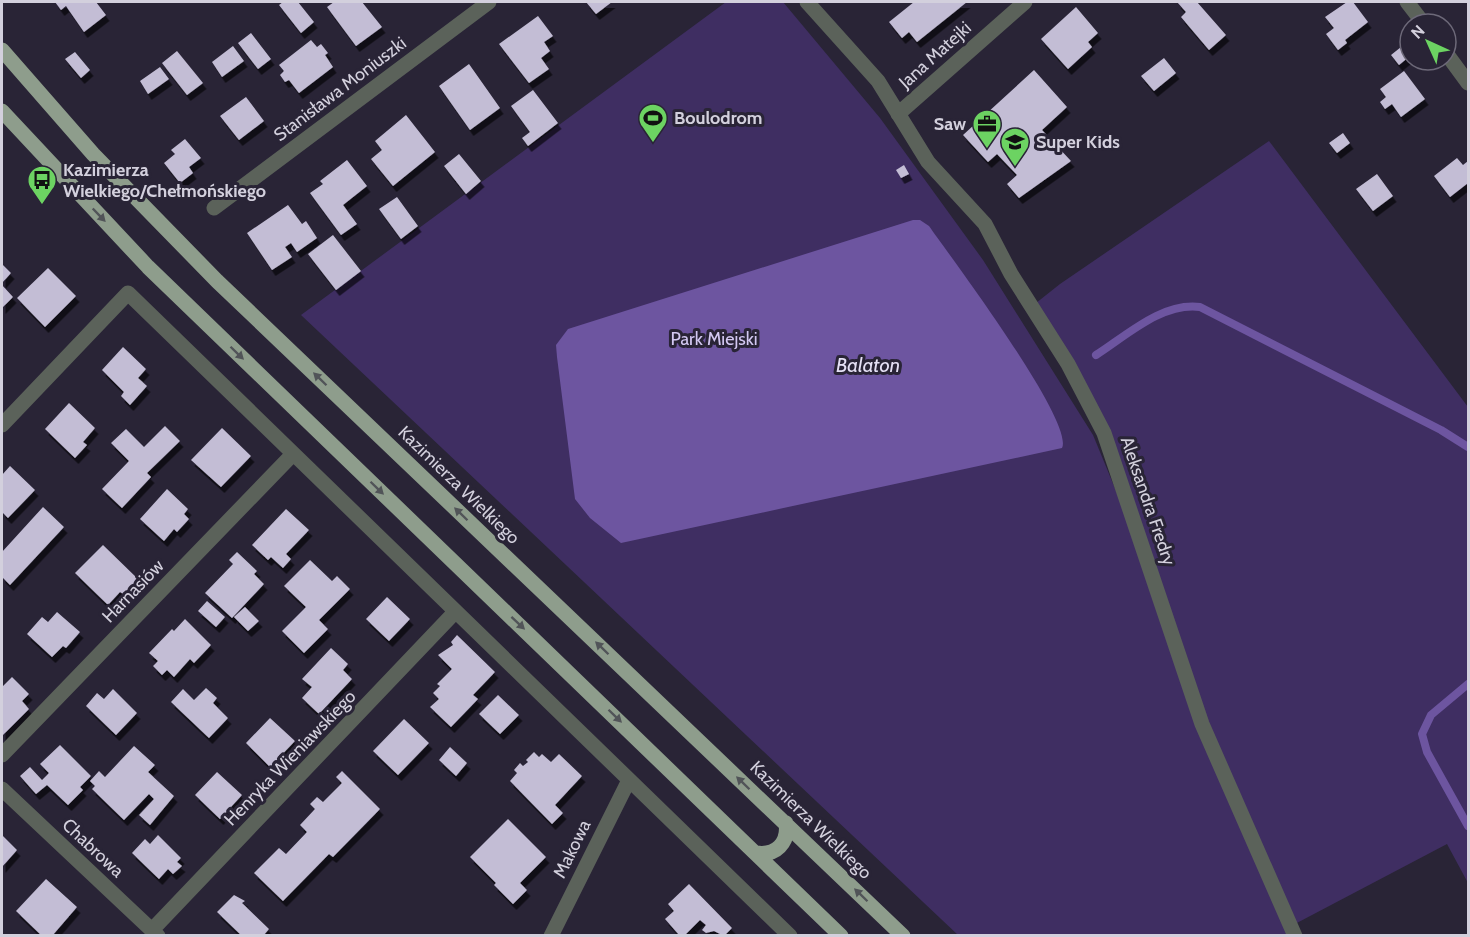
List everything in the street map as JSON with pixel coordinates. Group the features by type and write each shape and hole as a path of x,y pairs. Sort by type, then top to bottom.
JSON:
{"main road":[{"name":"Kazimierza Wielkiego","path":"2,50 93,154 217,281 903,936"},
{"path":"2,111 148,267 841,936"},
{"path":"756,853 771,853 783,844 787,830 786,823"}],"street":[{"name":"Stanisława Moniuszki","path":"214,208 489,2"},
{"name":"Aleksandra Fredry","path":"807,2 878,81 928,162 985,224 1011,274 1060,350 1104,433 1202,724 1295,936"},
{"name":"Jana Matejki","path":"898,114 1025,2"},
{"path":"1458,69 1468,82"},
{"path":"2,424 128,293 790,936"},
{"name":"Harnasiów","path":"2,755 293,454"},
{"name":"Henryka Wieniawskiego","path":"155,933 455,612"},
{"name":"Makowa","path":"551,936 629,780"},
{"name":"Chabrowa","path":"2,789 155,933"}],"green space":[{"name":"Park Miejski","path":"726,2 783,2 880,118 983,260 1093,435 1154,583 1104,433 1031,307 1060,284 1269,141 1468,407 1468,883 1447,844 1293,925 1297,935 958,935 301,315"}],"water":[{"name":"Balaton","path":"913,220 920,220 929,226 1008,338 1050,407 1061,432 1062,448 621,543 590,518 575,499 557,357 556,345 568,329"}],"building":[{"path":"55,2 96,2 106,15 84,32 66,6 61,10"},
{"path":"283,2 298,2 314,22 301,33 279,5"},
{"path":"334,2 362,2 382,27 356,46 327,7"},
{"path":"586,2 612,2 596,14"},
{"path":"914,2 967,2 917,42 909,32 902,38 889,22"},
{"path":"1177,2 1197,2 1226,35 1209,50 1181,17 1186,12"},
{"path":"1347,2 1353,2 1368,22 1345,40 1347,43 1338,50 1326,34 1334,28 1325,17"},
{"path":"1076,7 1098,33 1088,42 1092,47 1068,69 1041,39"},
{"path":"538,16 553,36 544,42 550,51 541,58 549,69 529,83 499,44"},
{"path":"251,33 271,59 258,69 238,43"},
{"path":"311,40 317,47 321,44 328,53 325,55 333,67 299,93 289,80 285,82 280,75 284,71 279,65"},
{"path":"233,46 244,61 222,77 212,62"},
{"path":"1398,49 1398,64 1391,55"},
{"path":"177,51 203,83 187,95 162,63"},
{"path":"75,52 90,70 81,78 65,59"},
{"path":"1164,58 1176,73 1154,91 1141,76"},
{"path":"469,64 500,108 470,130 439,86"},
{"path":"160,67 169,79 148,94 140,81"},
{"path":"1034,70 1067,107 1042,130 1071,161 1019,198 1007,184 1017,175 997,154 988,162 963,135"},
{"path":"1405,72 1425,99 1401,117 1392,104 1385,109 1380,102 1386,97 1380,89"},
{"path":"533,90 558,123 528,146 522,138 530,132 511,106"},
{"path":"246,97 264,121 239,140 220,116"},
{"path":"406,115 435,152 393,186 371,159 382,150 375,141"},
{"path":"1343,133 1350,143 1337,153 1329,143"},
{"path":"185,139 201,158 189,167 193,173 180,183 164,163 175,154 171,150"},
{"path":"459,154 481,181 466,194 444,166"},
{"path":"1457,158 1463,165 1468,161 1468,183 1450,197 1434,176"},
{"path":"347,160 367,186 343,205 357,224 341,235 310,193 323,184 320,181"},
{"path":"904,165 909,174 901,178 896,170"},
{"path":"1377,174 1393,196 1373,211 1356,189"},
{"path":"397,197 418,226 401,239 379,209"},
{"path":"288,205 302,224 306,221 317,238 297,252 291,243 285,247 292,257 272,270 247,233"},
{"path":"333,235 361,271 336,290 308,254"},
{"path":"2,264 11,273 2,283"},
{"path":"48,268 76,296 45,327 17,298"},
{"path":"2,285 13,297 2,308"},
{"path":"123,347 146,369 138,378 147,386 130,405 121,396 124,392 102,370"},
{"path":"69,403 95,428 83,442 87,445 75,458 45,429"},
{"path":"165,426 180,441 147,473 151,477 122,508 102,489 129,461 111,443 126,429 144,447"},
{"path":"222,428 251,456 221,487 191,460"},
{"path":"10,466 35,490 8,518 2,512 2,475"},
{"path":"167,489 188,509 184,514 189,519 177,532 174,529 164,541 140,519"},
{"path":"43,507 64,527 10,585 2,577 2,552"},
{"path":"286,509 309,530 286,554 291,559 283,568 271,557 268,560 252,545"},
{"path":"103,545 139,580 125,595 120,592 108,605 75,573"},
{"path":"237,552 257,571 254,574 264,584 232,618 205,593 233,564 229,560"},
{"path":"310,560 332,581 337,576 350,589 319,620 328,629 304,653 282,631 306,607 284,586"},
{"path":"387,597 410,619 389,641 366,619"},
{"path":"207,601 225,617 216,627 198,611"},
{"path":"245,607 259,621 248,631 234,617"},
{"path":"57,612 80,632 66,648 63,646 52,657 27,634 42,617 48,622"},
{"path":"185,619 211,645 194,663 190,659 174,677 167,670 162,675 153,666 158,661 149,653"},
{"path":"457,635 495,672 473,695 478,699 451,727 430,707 439,699 433,693 440,686 437,684 452,669 438,655 453,645 451,642"},
{"path":"331,648 348,664 343,670 352,679 319,714 302,698 312,687 302,679"},
{"path":"12,677 29,694 22,701 29,709 2,736 2,687"},
{"path":"206,688 217,698 213,703 228,718 209,738 171,702 183,689 194,700"},
{"path":"113,689 137,713 116,735 86,706 97,693 104,699"},
{"path":"498,695 519,715 500,734 479,714"},
{"path":"270,718 295,741 270,767 246,743"},
{"path":"404,719 429,743 398,775 373,751"},
{"path":"60,745 91,776 80,787 83,790 68,805 47,785 36,794 20,776 30,767 42,780 49,773 40,764"},
{"path":"134,746 155,765 148,772 174,796 150,825 139,815 154,799 149,794 124,820 92,789 95,786 90,781 99,771 105,777"},
{"path":"450,747 467,763 456,776 439,760"},
{"path":"534,752 539,757 542,754 551,762 559,754 582,776 555,805 563,813 552,824 510,781 517,773 514,770 520,763 523,766 528,762 526,760"},
{"path":"342,771 380,809 333,857 329,854 283,901 254,873 279,848 286,854 307,832 300,825 315,809 310,804 317,797 323,802 342,783 336,777"},
{"path":"217,772 242,795 220,819 195,795"},
{"path":"508,819 546,857 520,883 527,890 513,904 470,857"},
{"path":"2,835 17,850 2,867"},
{"path":"158,835 181,858 177,862 182,866 173,874 168,869 159,879 132,853 145,839 150,844"},
{"path":"46,879 77,907 52,936 42,936 16,911"},
{"path":"689,884 732,928 724,936 714,931 706,933 702,930 706,925 700,920 684,936 680,936 665,919 674,911 668,904"},
{"path":"234,895 245,901 242,903 269,929 263,936 242,936 217,912"}],"waterway":[{"path":"1096,355 1158,315 1186,307 1200,307 1441,430 1468,447"},
{"path":"1468,684 1431,715 1422,734 1427,752 1468,826"}],"place":[{"name":"Boulodrom","path":"653,144"},
{"name":"Saw","path":"987,150"},
{"name":"Super Kids","path":"1015,168"},
{"name":"Kazimierza Wielkiego/Chełmońskiego","path":"42,206"}]}
